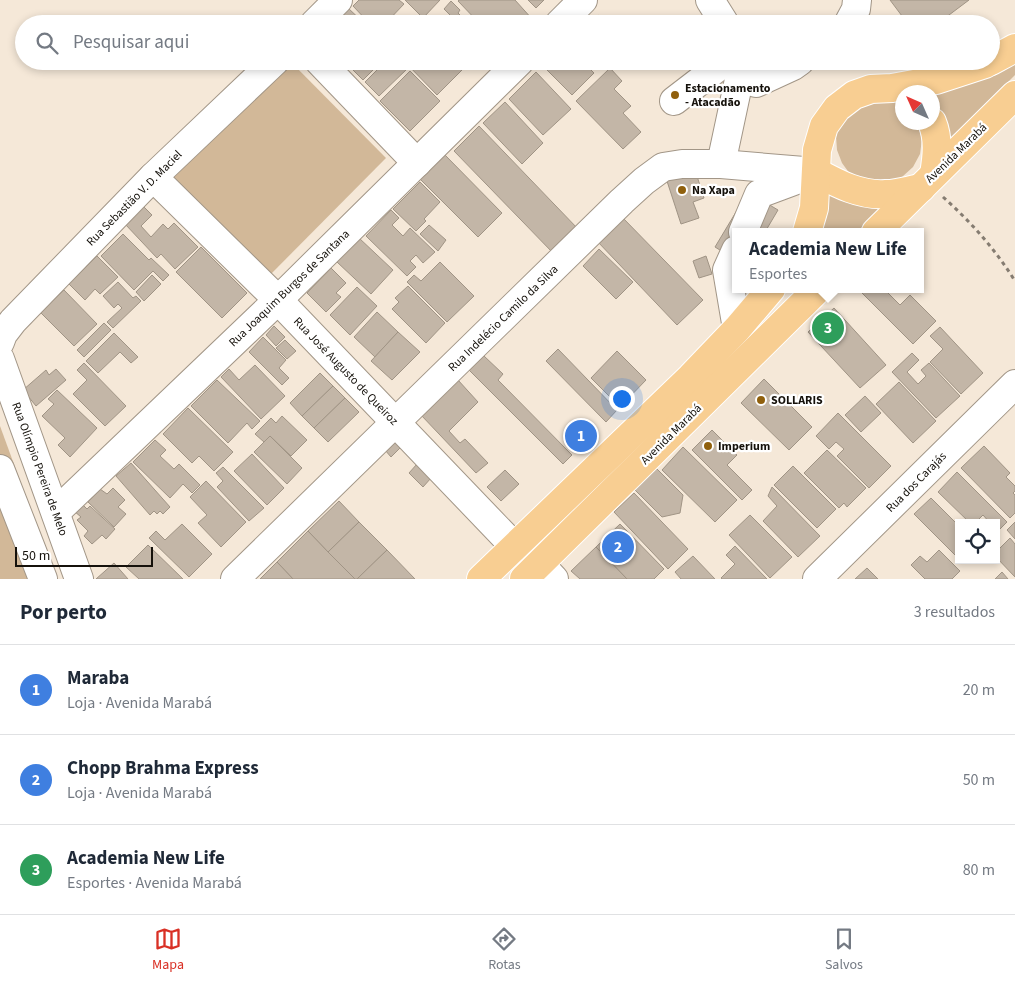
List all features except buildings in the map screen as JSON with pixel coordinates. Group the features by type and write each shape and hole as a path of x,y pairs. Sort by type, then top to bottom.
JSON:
{"main road":[{"path":"1000,56 1015,48"},
{"path":"916,85 967,70"},
{"path":"808,228 814,208 816,150 824,126 837,108 854,95 872,89 895,90"},
{"name":"Avenida Marabá","path":"880,228 1015,96"},
{"path":"816,172 844,187 873,194 888,194 927,182 937,159 934,130"},
{"path":"481,579 691,377 737,329 768,293"},
{"name":"Avenida Marabá","path":"539,574 814,293"}],"street":[{"path":"323,15 338,0"},
{"path":"568,15 583,0"},
{"path":"710,0 720,15"},
{"path":"853,15 857,0"},
{"name":"Rua Sebastião V. D. Maciel","path":"0,342 3,334 13,321 153,177 266,70"},
{"path":"328,70 416,163"},
{"name":"Rua Joaquim Burgos de Santana","path":"56,512 278,300 511,70"},
{"path":"674,101 741,71"},
{"path":"731,165 741,71"},
{"name":"Rua Indelécio Camilo da Silva","path":"235,579 615,208 644,181 663,167 682,164 731,165 816,172"},
{"path":"745,228 759,194 816,172"},
{"name":"Rua José Augusto de Queiroz","path":"153,177 278,300 514,546"},
{"path":"732,259 727,270 737,329"},
{"name":"Rua Olímpio Pereira de Melo","path":"0,359 79,579"},
{"name":"Rua dos Carajás","path":"817,579 1015,384"},
{"path":"0,469 43,579"}],"path":[{"path":"927,182 980,233 1004,263 1015,282"}],"shaded area":[{"path":"1015,59 1015,75 943,147 943,125 940,120 940,89 987,70 1000,70 1000,65"},
{"path":"270,70 299,70 386,158 268,277 166,174"},
{"path":"886,99 895,102 895,130 919,130 922,139 920,154 913,167 902,177 889,183 875,184 850,174 842,163 837,150 836,136 840,123 859,103"},
{"path":"828,185 884,205 861,228 819,228"},
{"path":"0,426 56,579 0,579"}],"place":[{"name":"Estacionamento - Atacadão","path":"675,95"},
{"name":"Na Xapa","path":"682,190"},
{"name":"Academia New Life","path":"828,328"},
{"name":"SOLLARIS","path":"761,400"},
{"name":"Maraba","path":"581,436"},
{"name":"Imperium","path":"708,446"},
{"name":"Chopp Brahma Express","path":"618,547"}]}
